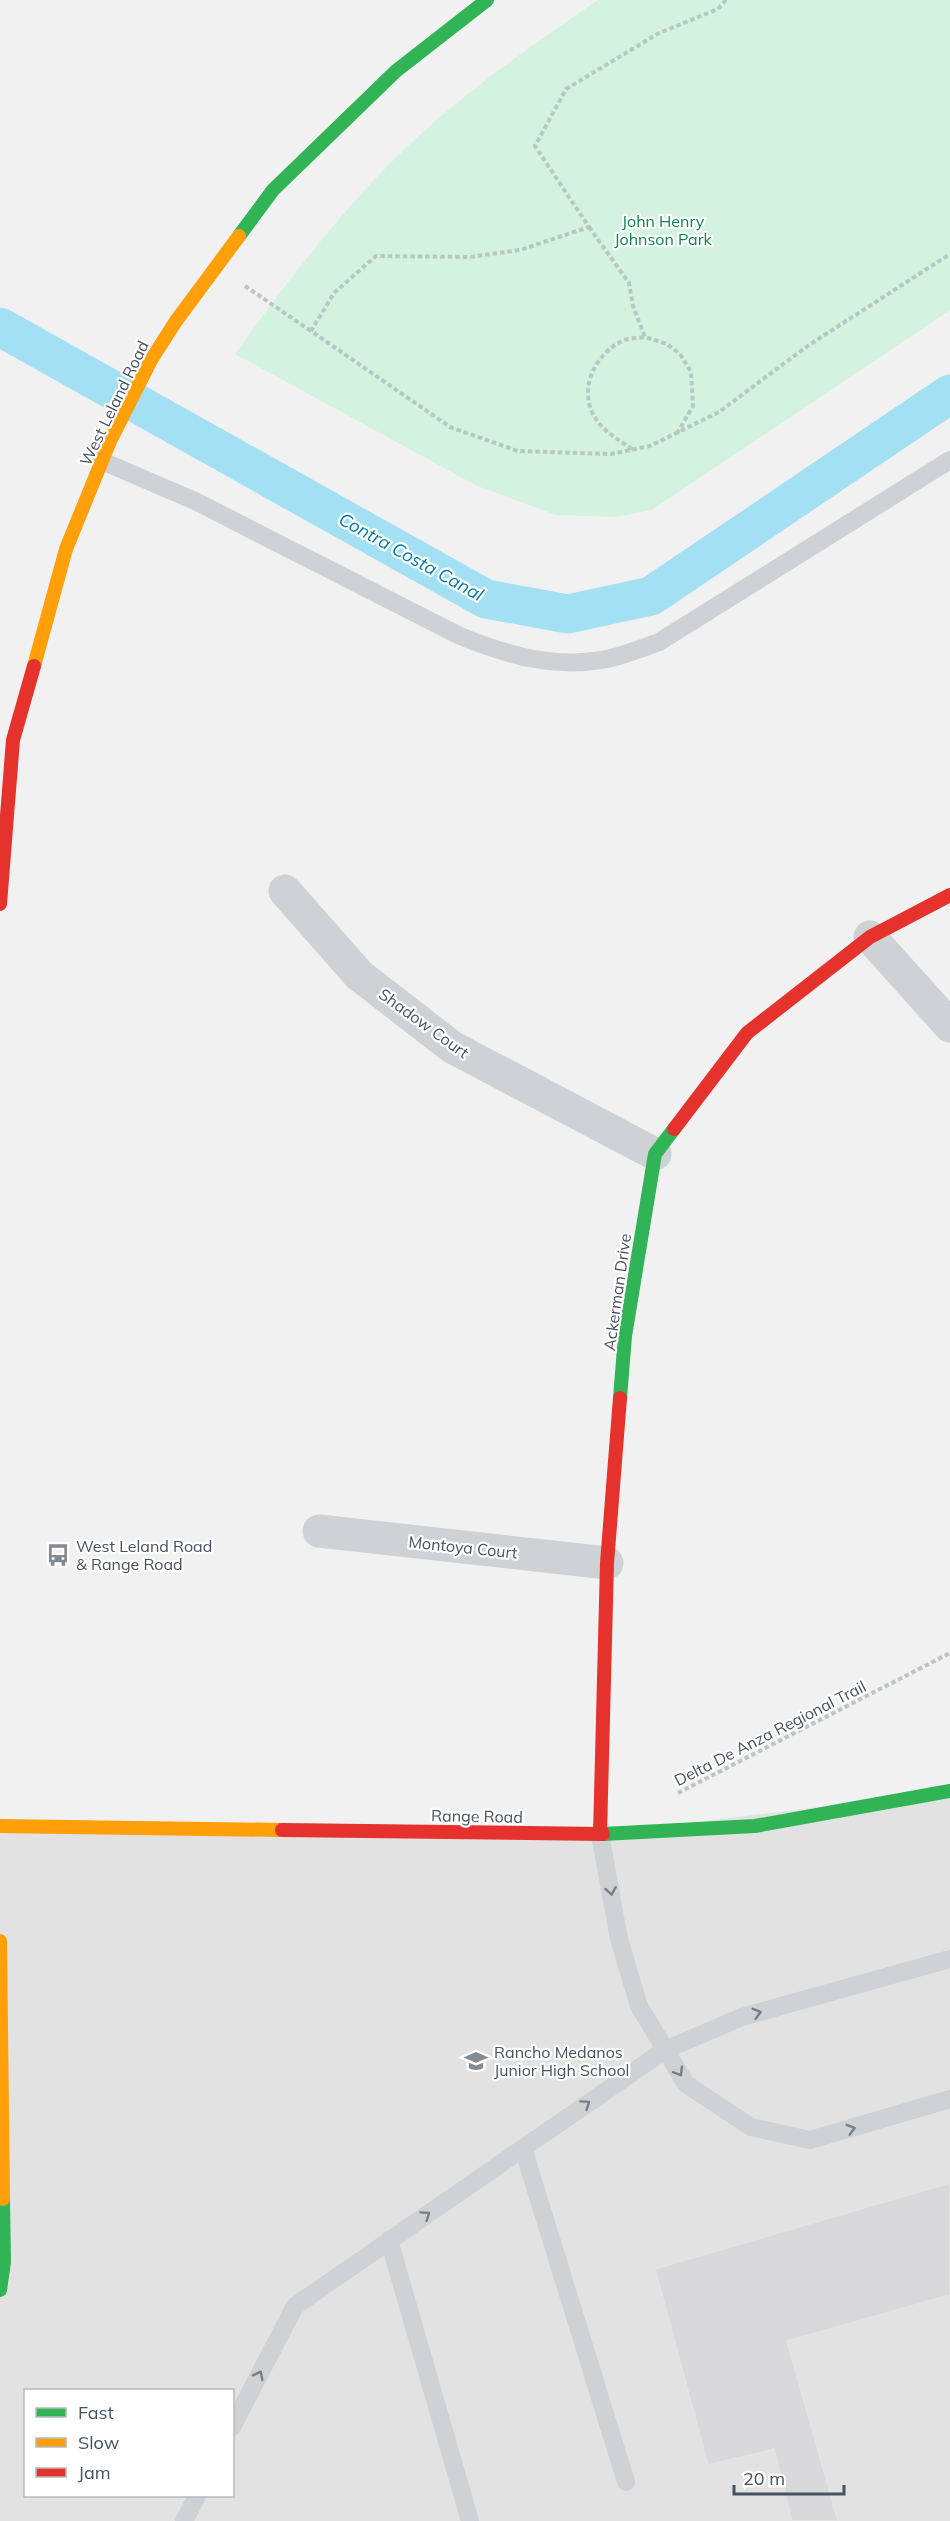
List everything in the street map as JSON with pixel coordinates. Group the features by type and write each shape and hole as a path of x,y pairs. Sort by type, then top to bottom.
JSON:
{"street":[{"name":"West Leland Road","path":"0,904 13,740 66,549 110,441 151,360 273,190 396,71 487,0"},
{"name":"Shadow Court","path":"285,891 359,975 452,1047 655,1154"},
{"name":"Ackerman Drive","path":"600,1834 607,1563 625,1336 655,1154 747,1033 870,937 950,895"},
{"path":"870,937 950,1026"},
{"name":"Montoya Court","path":"320,1531 607,1563"},
{"name":"Range Road","path":"0,1826 600,1834 755,1826 950,1791"},
{"path":"0,1941 4,2262 0,2290"}],"lane":[{"path":"102,461 195,501 460,636 501,653 522,658 575,663 614,658 659,642 950,460"},
{"path":"600,1834 619,1939 639,2006 686,2084 751,2127 810,2140 950,2099"},
{"path":"234,2423 295,2306 665,2050 742,2017 950,1959"},
{"path":"523,2148 626,2482"},
{"path":"389,2240 470,2521"},
{"path":"184,2521 196,2497"}],"path":[{"path":"645,337 633,306 629,283 535,146 566,89 659,33 718,9 726,0"},
{"path":"311,331 334,293 376,256 480,256 520,250 589,226"},
{"path":"216,267 450,427 518,451 610,454 650,446 719,412 809,345 950,254"},
{"path":"632,449 609,434 595,418 587,396 591,372 604,352 624,340 645,337 667,344 680,354 691,372 693,406 676,435"},
{"name":"Delta De Anza Regional Trail","path":"675,1796 950,1653"}],"shaded area":[{"name":"Rancho Medanos Junior High School","path":"950,1791 950,2521 0,2521 0,1826 600,1834"}],"green space":[{"name":"John Henry Johnson Park","path":"598,0 950,0 950,310 652,510 616,517 556,515 477,486 235,354 306,259 383,170 459,101 537,42"}],"building":[{"path":"950,2183 950,2295 787,2341 838,2521 792,2521 774,2449 708,2465 655,2269"}],"waterway":[{"name":"Contra Costa Canal","path":"0,327 486,599 568,614 651,596 950,394"}],"traffic: fast":[{"path":"239,236 273,190 396,71 487,0"},
{"path":"620,1398 625,1336 655,1154 674,1129"},
{"path":"603,1834 755,1826 950,1791"},
{"path":"0,2290 4,2262 3,2199"}],"traffic: slow":[{"path":"34,666 66,549 110,441 151,360 176,321 239,236"},
{"path":"0,1826 282,1830"},
{"path":"0,1941 3,2199"}],"traffic: jam":[{"path":"0,904 13,740 34,666"},
{"path":"674,1129 747,1033 870,937 950,895"},
{"path":"600,1834 607,1563 620,1398"},
{"path":"282,1830 603,1834"}],"place":[{"name":"West Leland Road & Range Road","path":"58,1555"},
{"name":"Rancho Medanos Junior High School","path":"476,2061"}]}
